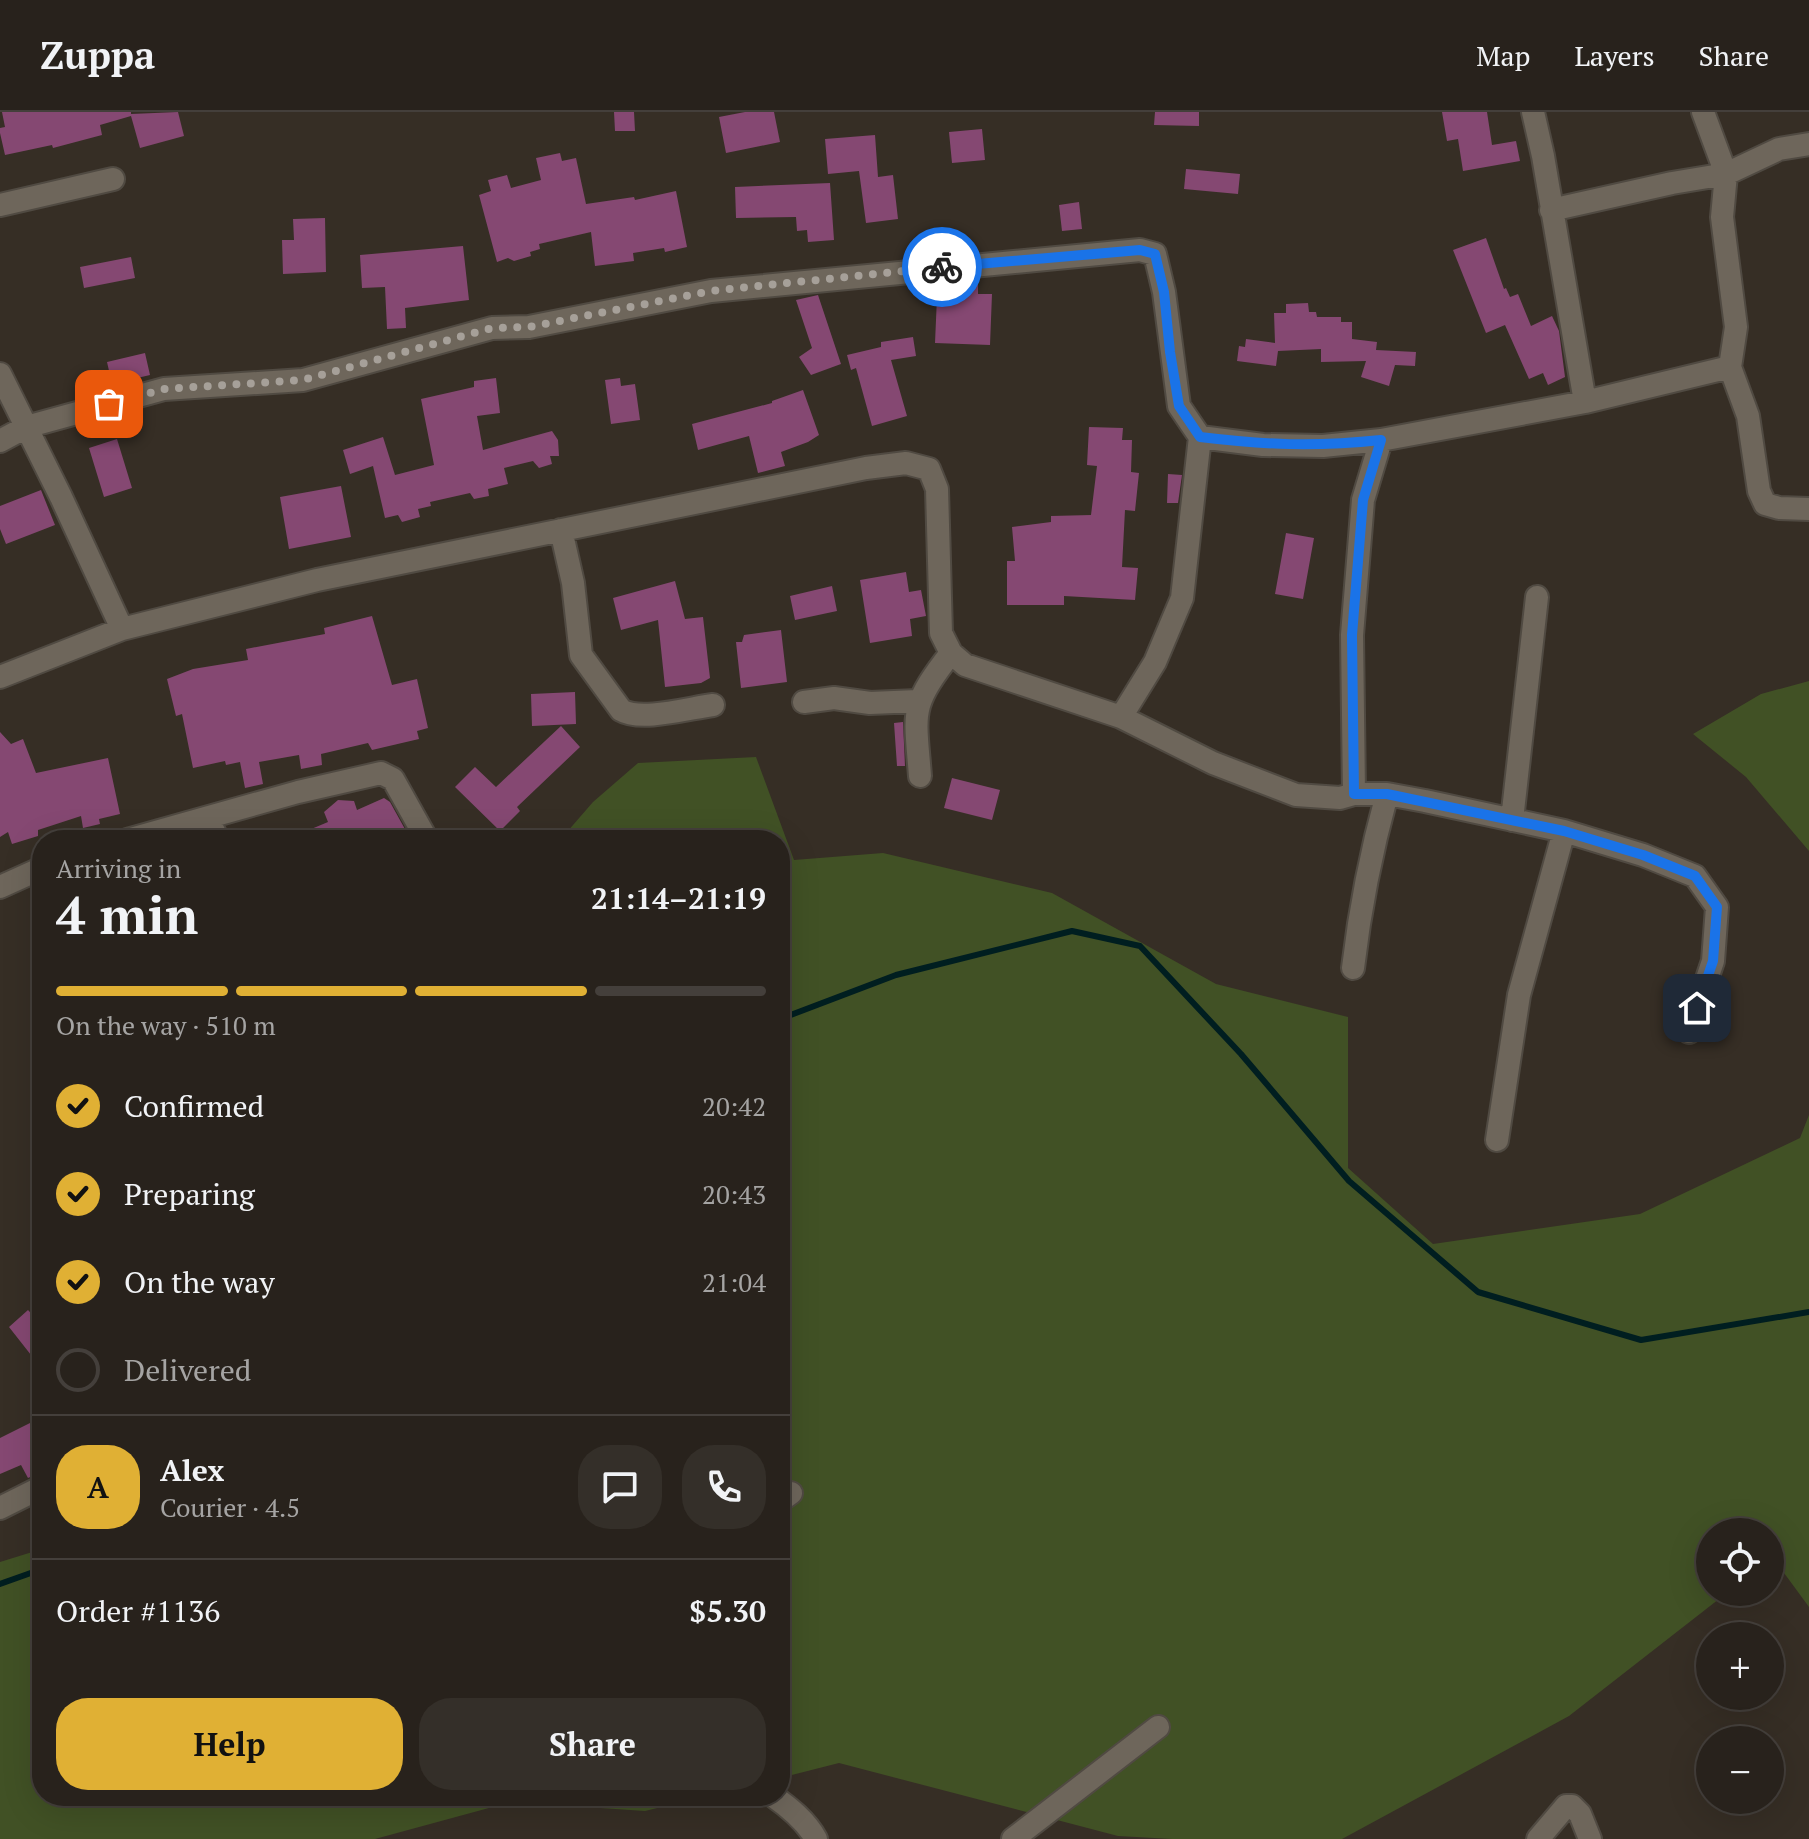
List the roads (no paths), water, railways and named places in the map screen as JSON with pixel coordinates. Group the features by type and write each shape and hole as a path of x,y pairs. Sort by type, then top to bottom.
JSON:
{"street":[{"path":"1533,112 1585,402"},
{"path":"1703,112 1726,174 1722,217 1736,327 1730,367 1748,416 1759,491 1765,504 1809,509"},
{"path":"1551,210 1726,174 1779,149 1809,144"},
{"path":"0,205 113,179"},
{"path":"0,441 26,427 164,389 303,380 492,328 529,327 711,291 1140,250 1155,254 1164,292 1179,406 1200,437 1182,598 1155,662 1121,717"},
{"path":"1200,437 1263,445 1323,446 1381,440 1585,402 1730,367"},
{"path":"0,374 122,629"},
{"path":"1354,794 1352,635 1363,500 1381,440"},
{"path":"0,677 122,629 317,580 866,468 906,463 929,469 937,489 941,633 951,653 965,665 1121,717 1213,763 1296,795 1340,798 1354,794 1387,794 1564,831 1643,855 1695,876 1717,907 1713,961 1689,1032"},
{"path":"561,530 573,583 581,655 621,710 641,716 713,705"},
{"path":"1512,820 1537,597"},
{"path":"920,776 915,721 918,701 930,679 951,653"},
{"path":"804,702 834,698 870,703 918,701"},
{"path":"166,830 298,792 381,773 393,779 421,830"},
{"path":"1353,968 1360,906 1387,794"},
{"path":"208,819 213,830"},
{"path":"1497,1140 1519,995 1564,831"},
{"path":"0,887 32,873"},
{"path":"0,1508 32,1492"},
{"path":"1013,1839 1158,1727"},
{"path":"788,1806 810,1828 816,1839"},
{"path":"1538,1839 1566,1806 1572,1806 1580,1814 1590,1839"}],"waterway":[{"path":"790,1015 896,975 1072,931 1140,946 1241,1054 1349,1181 1478,1292 1641,1340 1809,1312"},
{"path":"0,1584 32,1573"}]}
